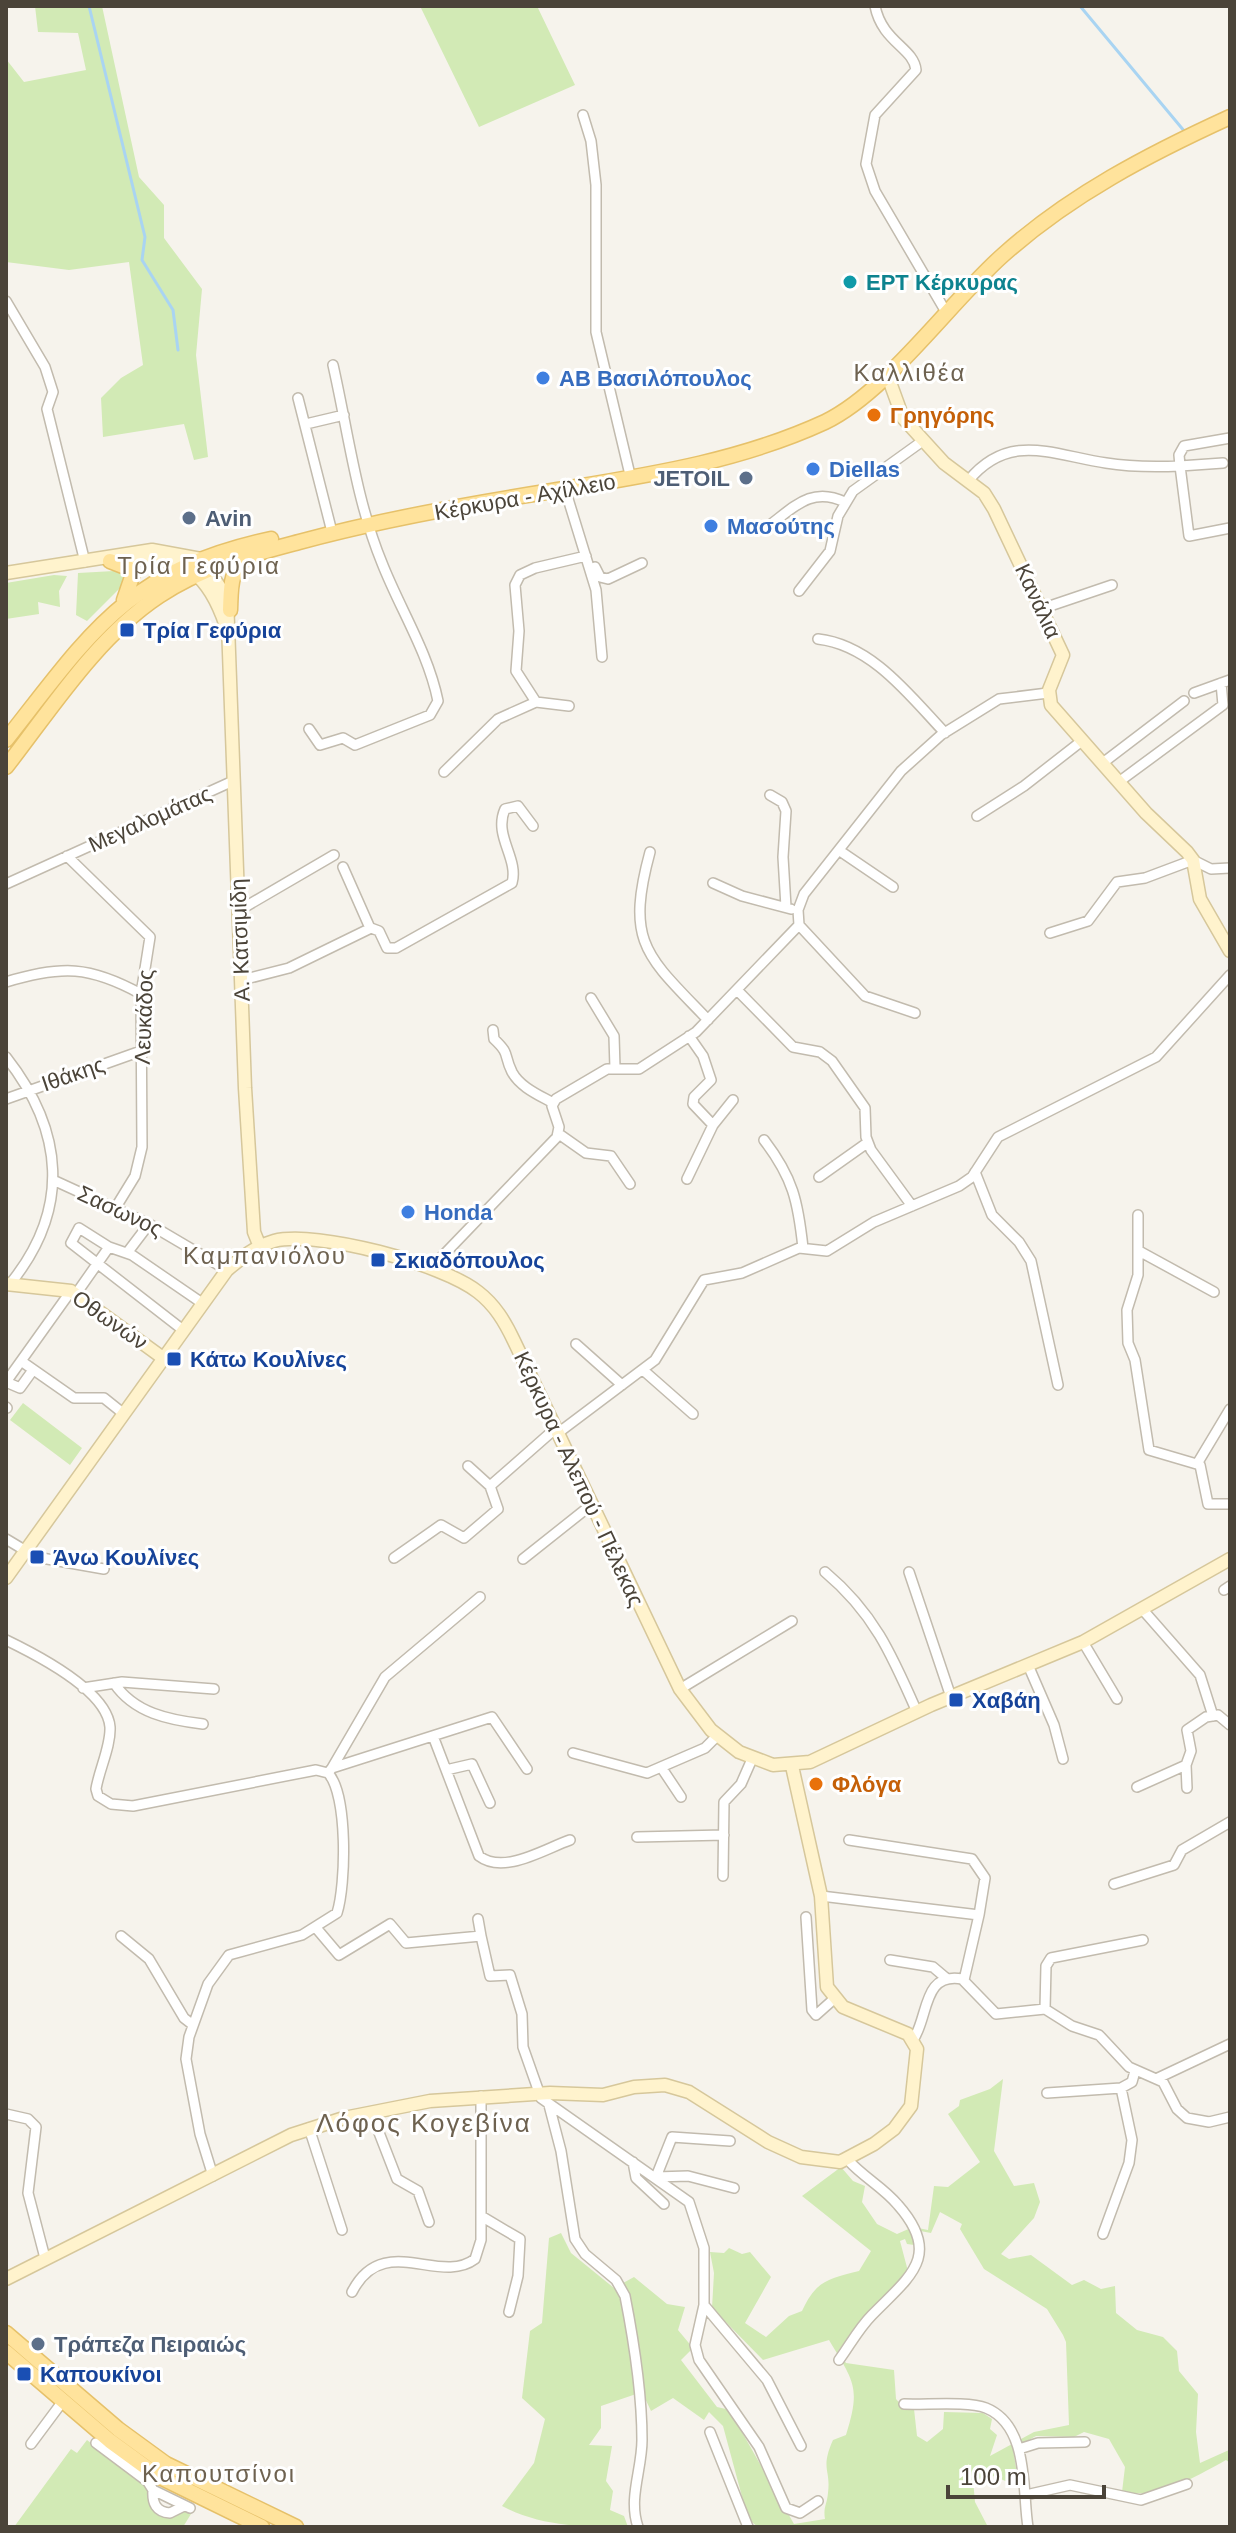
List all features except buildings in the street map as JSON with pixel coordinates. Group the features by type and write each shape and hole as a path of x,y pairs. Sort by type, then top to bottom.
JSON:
{"main road":[{"name":"Κέρκυρα - Αχίλλειο","path":"197,572 332,532 704,464 811,427 860,400 1001,257 1042,223 1127,168 1230,117"},
{"name":"Κανάλια","path":"887,374 903,418 944,463 988,497 1063,659 1048,693"},
{"name":"Κέρκυρα - Αχίλλειο","path":"197,572 277,538 332,532"},
{"path":"6,573 152,550 197,572"},
{"path":"230,610 232,577 238,565 253,553"},
{"path":"89,561 161,560 197,572"},
{"path":"6,740 72,656 130,592 134,576 128,568 110,561"},
{"path":"118,608 153,581 197,572"},
{"path":"6,767 105,643 138,611 197,572"},
{"name":"Α. Κατσιμίδη","path":"197,572 230,610 238,911 254,1232 260,1247"},
{"name":"Α. Κατσιμίδη","path":"197,572 218,602 229,632"},
{"path":"1048,693 1054,708 1193,860 1200,899 1230,951"},
{"name":"Κέρκυρα - Αλεπού - Πέλεκας","path":"6,1578 227,1270 260,1247 286,1239 315,1241 432,1267 470,1286 501,1317 680,1689 717,1736 752,1759 792,1766 825,1757 917,1712 1083,1642 1230,1559"},
{"name":"Οθωνών","path":"8,1284 73,1293 163,1358"},
{"path":"6,2279 309,2128 430,2101 481,2096 603,2095 649,2084 674,2087 792,2154 823,2162 848,2160 882,2138 909,2112 917,2064 913,2040 902,2030 850,2010 834,1999 825,1977 821,1896 792,1766"},
{"path":"6,2333 118,2429 166,2464 296,2527"},
{"path":"6,2352 119,2454 173,2492 262,2527"}],"street":[{"path":"875,6 882,29 914,59 916,70 875,115 868,144 869,176 946,312"},
{"path":"583,115 595,177 596,332 631,479"},
{"path":"6,301 40,358 52,389 47,409 89,561"},
{"path":"309,729 320,745 343,738 355,745 430,715 437,705 424,657 368,525 333,365"},
{"path":"298,398 332,532"},
{"path":"306,424 344,415"},
{"path":"1230,438 1184,446 1179,455 1189,536 1230,528"},
{"path":"799,591 830,551 835,524 845,502 862,482 924,440"},
{"path":"968,481 990,459 1024,449 1108,464 1180,466 1223,463"},
{"path":"565,489 601,611 602,657"},
{"path":"763,530 814,496 827,495 845,502"},
{"path":"585,551 603,579 642,563"},
{"path":"536,702 516,671 519,631 515,585 520,575 585,551"},
{"path":"1041,609 1112,585"},
{"path":"818,639 842,643 882,669 945,733"},
{"path":"1120,781 1223,705 1226,681 1194,693"},
{"path":"915,1013 868,998 799,925 798,910 804,894 901,771 945,733 1004,697 1048,693"},
{"path":"1104,762 1184,701"},
{"path":"444,772 498,719 536,702 569,706"},
{"path":"977,816 1024,786 1083,740"},
{"name":"Μεγαλομάτας","path":"6,884 233,781"},
{"path":"770,795 782,802 786,811 783,857 786,907"},
{"path":"242,980 289,968 370,928 377,929 386,947 393,949 506,888 514,875 501,835 503,814 508,807 518,806 533,826"},
{"path":"840,851 893,887"},
{"path":"650,852 639,892 643,943 708,1020"},
{"path":"238,911 334,855"},
{"name":"Λευκάδος","path":"67,856 150,935 141,994 142,1152 135,1176 116,1207"},
{"path":"1050,933 1088,921 1113,884 1145,878 1193,860 1208,869 1230,868"},
{"path":"343,867 370,928"},
{"path":"713,883 742,896 798,910"},
{"path":"553,1103 599,1072 615,1068 639,1069 689,1036 799,925"},
{"path":"6,982 76,968 107,977 141,994"},
{"path":"490,1486 557,1431 661,1354 704,1280 742,1273 803,1248 827,1251 874,1222 959,1186 975,1172 998,1137 1156,1057 1230,975"},
{"path":"737,990 793,1047 830,1058 865,1108 867,1143 912,1206"},
{"path":"591,998 614,1036 615,1068"},
{"path":"493,1030 494,1039 506,1049 512,1072 520,1082 553,1103 559,1134 588,1154 608,1154 630,1184"},
{"path":"689,1036 703,1056 711,1080 694,1097 693,1104 713,1125"},
{"name":"Ιθάκης","path":"6,1099 141,1051"},
{"path":"6,1057 29,1090 51,1144 53,1180 50,1207 40,1239 8,1284"},
{"path":"687,1179 713,1125 733,1100"},
{"path":"432,1267 559,1134"},
{"path":"764,1140 788,1172 794,1190 803,1248"},
{"path":"819,1177 867,1143"},
{"path":"975,1172 992,1215 1019,1242 1031,1261 1058,1385"},
{"name":"Σασωνος","path":"53,1180 149,1224 227,1270"},
{"path":"1138,1215 1139,1251 1136,1282 1127,1310 1128,1343 1135,1360 1149,1450 1160,1456 1197,1464 1204,1470 1208,1504 1230,1504"},
{"path":"127,1253 149,1224"},
{"path":"183,1330 98,1262 71,1246 79,1228 109,1247 127,1253 202,1303"},
{"path":"33,1370 20,1388 6,1382 109,1247"},
{"path":"1139,1251 1214,1292"},
{"path":"576,1344 622,1385"},
{"path":"21,1361 74,1398 104,1398 124,1414"},
{"path":"643,1370 693,1414"},
{"path":"1197,1464 1230,1409"},
{"path":"394,1558 441,1525 459,1538 466,1537 498,1509 490,1486 468,1466"},
{"path":"523,1559 591,1505"},
{"path":"6,1539 25,1552 52,1561 104,1569"},
{"path":"825,1572 852,1594 872,1619 917,1712"},
{"path":"909,1572 951,1697"},
{"path":"213,2176 200,2134 186,2051 208,1984 226,1958 317,1929 338,1910 344,1870 343,1827 330,1770 385,1677 480,1597"},
{"path":"1143,1610 1200,1675 1213,1716"},
{"path":"680,1689 792,1621"},
{"path":"6,1640 41,1657 83,1688 109,1722 109,1736 96,1789 104,1802 133,1806 316,1770 330,1770 494,1718 527,1769"},
{"path":"1083,1642 1117,1699"},
{"path":"1028,1665 1054,1725 1063,1759"},
{"path":"83,1688 114,1683 214,1689"},
{"path":"114,1683 125,1699 137,1708 203,1724"},
{"path":"1187,1788 1186,1765 1191,1748 1186,1731 1213,1716 1222,1717 1230,1725"},
{"path":"433,1736 479,1856 486,1861 507,1863 570,1840"},
{"path":"573,1753 639,1772 661,1767 705,1748 717,1736"},
{"path":"723,1876 724,1802 741,1784 752,1759"},
{"path":"446,1770 472,1764 490,1803"},
{"path":"1137,1787 1186,1765"},
{"path":"661,1767 681,1797"},
{"path":"1114,1884 1174,1865 1182,1850 1230,1822"},
{"path":"637,1837 724,1835"},
{"path":"849,1840 972,1859 985,1878 964,1980"},
{"path":"821,1896 979,1915"},
{"path":"806,1917 813,2011 816,2015 834,1999"},
{"path":"478,1919 490,1976 510,1975 522,2014 523,2047 539,2094 549,2105 656,2177 694,2209 704,2248 704,2305 695,2345 704,2371 759,2447 786,2508 800,2513 818,2501"},
{"path":"317,1929 339,1955 390,1924 406,1943 481,1936"},
{"path":"121,1936 149,1959 184,2018 193,2025"},
{"path":"1045,2009 1046,1966 1051,1958 1143,1940"},
{"path":"890,1960 933,1967 946,1978"},
{"path":"913,2040 931,1991 939,1981 946,1978 964,1980 996,2014 1045,2009 1072,2026 1102,2037 1135,2071 1158,2078 1166,2086 1177,2109 1187,2118 1209,2122 1230,2117"},
{"path":"1158,2078 1230,2044"},
{"path":"1047,2093 1121,2088 1132,2082 1135,2071"},
{"path":"1103,2234 1129,2163 1132,2140 1121,2088"},
{"path":"352,2292 362,2277 382,2264 404,2260 445,2264 472,2261 480,2246 481,2096"},
{"path":"549,2105 561,2151 575,2239 585,2254 616,2280 625,2296 642,2426 641,2463 633,2507 638,2527"},
{"path":"371,2112 397,2179 418,2191 429,2222"},
{"path":"6,2114 28,2119 36,2127 28,2193 45,2258"},
{"path":"309,2128 342,2230"},
{"path":"656,2177 672,2137 730,2141"},
{"path":"839,2360 867,2320 912,2274 919,2247 916,2229 898,2204 848,2160"},
{"path":"633,2162 636,2178 664,2204"},
{"path":"656,2177 688,2176 734,2188"},
{"path":"481,2216 520,2239 518,2276 509,2312"},
{"path":"704,2305 767,2380 801,2446"},
{"path":"31,2444 63,2401"},
{"path":"904,2404 986,2408 1008,2430 1019,2449 1028,2527"},
{"path":"710,2432 748,2527"},
{"path":"1019,2449 1038,2443 1085,2442"},
{"path":"96,2443 119,2454 153,2490 154,2503 160,2510 170,2513 187,2507 173,2492 153,2490"},
{"path":"1026,2495 1070,2485 1141,2500 1187,2484"}],"green space":[{"path":"35,6 102,6 139,177 164,205 164,238 202,289 196,355 208,457 194,460 184,424 103,437 101,398 121,378 143,365 129,262 69,270 6,262 6,59 24,82 86,70 78,33 38,32"},
{"path":"420,6 537,6 575,85 479,127"},
{"path":"114,571 125,574 123,585 87,621 76,615 78,573"},
{"path":"54,575 67,576 59,591 60,607 38,602 39,614 6,619 6,583"},
{"path":"23,1403 82,1448 70,1465 10,1420"},
{"path":"1003,2079 994,2151 1014,2186 1034,2183 1040,2202 1034,2218 1001,2254 1009,2259 1031,2255 1072,2285 1084,2280 1101,2289 1115,2286 1116,2313 1137,2330 1163,2337 1177,2351 1179,2371 1198,2394 1196,2432 1200,2463 1229,2450 1230,2463 1226,2460 1163,2490 1135,2494 1122,2492 1125,2467 1109,2439 1084,2432 1074,2437 1036,2436 1013,2449 1017,2474 1008,2482 993,2476 973,2480 975,2502 988,2527 758,2527 748,2519 723,2426 709,2412 704,2420 673,2398 651,2411 642,2392 601,2406 601,2428 589,2445 612,2446 606,2481 613,2491 610,2510 624,2516 628,2527 548,2522 502,2506 534,2463 545,2419 522,2398 530,2331 542,2323 549,2238 561,2233 571,2253 614,2288 634,2277 667,2304 685,2307 678,2330 693,2348 681,2360 717,2407 726,2409 734,2418 794,2524 825,2519 829,2485 827,2457 833,2440 846,2435 851,2419 854,2395 849,2376 829,2340 763,2360 712,2308 714,2273 710,2252 724,2253 729,2248 742,2254 750,2252 771,2277 745,2323 766,2337 789,2316 802,2311 818,2287 839,2276 859,2271 871,2251 802,2196 841,2167 853,2181 865,2186 862,2202 877,2224 897,2234 913,2227 928,2230 934,2186 948,2187 980,2162 948,2114 959,2106 960,2100 990,2089","holes":["940,2212 962,2224 960,2229 984,2269 1047,2309 1066,2342 1069,2425 1034,2432 990,2456 997,2435 990,2429 992,2419 983,2413 944,2412 943,2429 927,2442 917,2436 914,2409 904,2408 896,2399 894,2370 846,2363 838,2351 858,2325 909,2275 900,2241 905,2239 907,2244 914,2245 915,2230 931,2233"]},
{"path":"87,2440 152,2491 156,2510 183,2509 191,2514 183,2527 14,2527 71,2449 77,2453"}],"waterway":[{"path":"89,6 145,237 142,260 173,310 178,350"},
{"path":"1080,6 1185,132"}],"place":[{"name":"ΕΡΤ Κέρκυρας","path":"850,282"},
{"name":"ΑΒ Βασιλόπουλος","path":"543,378"},
{"name":"Γρηγόρης","path":"874,415"},
{"name":"Diellas","path":"813,469"},
{"name":"JETOIL","path":"746,478"},
{"name":"Avin","path":"189,518"},
{"name":"Μασούτης","path":"711,526"},
{"name":"Τρία Γεφύρια","path":"127,630"},
{"name":"Honda","path":"408,1212"},
{"name":"Σκιαδόπουλος","path":"378,1260"},
{"name":"Κάτω Κουλίνες","path":"174,1359"},
{"name":"Άνω Κουλίνες","path":"37,1557"},
{"name":"Χαβάη","path":"956,1700"},
{"name":"Φλόγα","path":"816,1784"},
{"name":"Τράπεζα Πειραιώς","path":"38,2344"},
{"name":"Καπουκίνοι","path":"24,2374"}],"district":[{"name":"Καλλιθέα","path":"910,372"},
{"name":"Τρία Γεφύρια","path":"199,565"},
{"name":"Καμπανιόλου","path":"265,1255"},
{"name":"Λόφος Κογεβίνα","path":"424,2123"},
{"name":"Καπουτσίνοι","path":"219,2473"}]}
